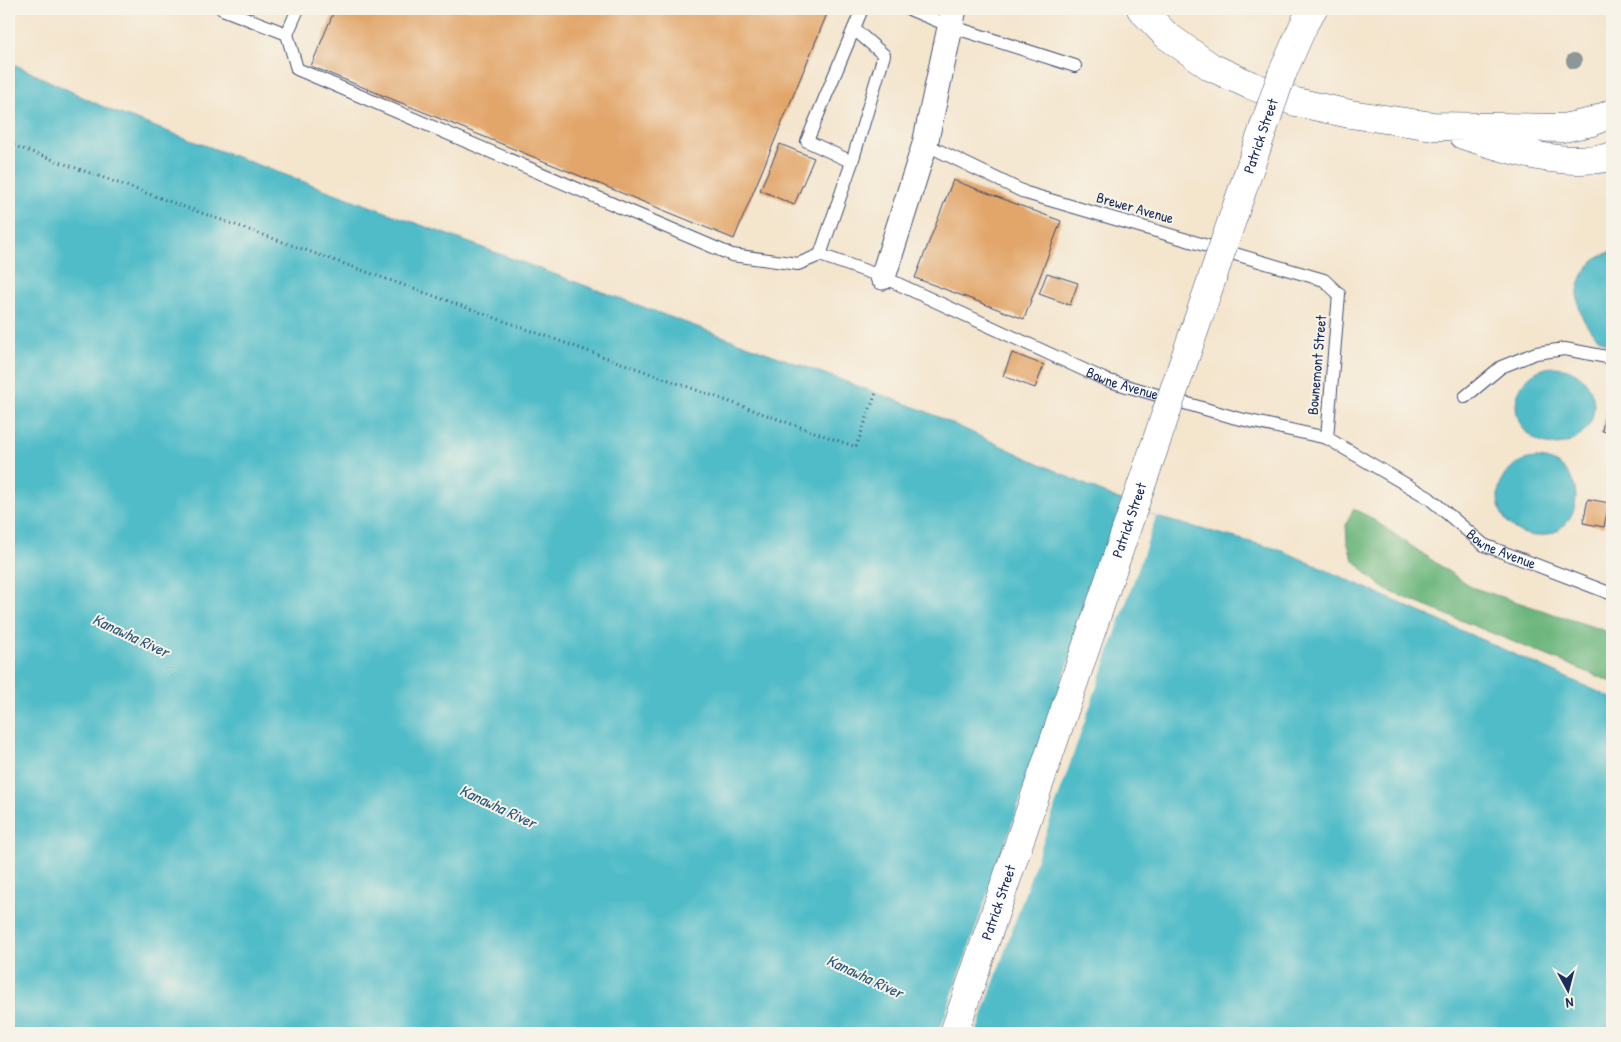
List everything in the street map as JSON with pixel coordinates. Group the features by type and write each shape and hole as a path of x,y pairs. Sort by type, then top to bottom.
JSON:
{"main road":[{"path":"1141,9 1166,35 1210,67 1250,85 1296,102 1350,114 1433,126 1563,128 1592,122 1612,113"},
{"path":"1282,74 1293,9"},
{"name":"Patrick Street","path":"954,1033 1282,74 1304,22 1313,9"},
{"path":"1433,126 1526,155 1562,160 1612,157"}],"street":[{"path":"883,276 925,144 952,17"}],"lane":[{"path":"222,9 287,34"},
{"path":"298,9 287,34 297,69 732,255 798,264 820,255 852,162 884,55 854,30"},
{"path":"852,162 807,141 862,9"},
{"path":"909,9 952,17 1075,66"},
{"name":"Brewer Avenue","path":"925,144 1026,194 1324,280 1339,294"},
{"name":"Bowne Avenue","path":"820,255 883,276 1106,380 1236,418 1328,438 1429,498 1484,545 1612,594"},
{"name":"Bownemont Street","path":"1328,438 1339,294"},
{"path":"1466,397 1501,367 1536,353 1565,349 1612,358"}],"path":[{"path":"9,144 856,447 876,393"}],"green space":[{"path":"1353,509 1368,516 1471,587 1612,633 1612,682 1386,590 1353,559 1347,542 1346,525"}],"water":[{"name":"Kanawha River","path":"9,62 112,111 925,411 1156,517 1281,550 1612,698 1612,1033 9,1033"},
{"path":"1612,251 1612,346 1600,339 1583,318 1578,292 1587,268 1598,258"},
{"path":"1555,367 1570,370 1587,384 1591,391 1594,406 1591,421 1577,438 1570,442 1555,445 1540,442 1523,428 1519,421 1516,406 1519,391 1533,374 1540,370"},
{"path":"1537,458 1552,461 1569,475 1573,482 1576,497 1573,512 1559,529 1552,533 1537,536 1522,533 1505,519 1501,512 1498,497 1501,482 1515,465 1522,461"}],"pier":[{"path":"1125,503 1156,517 976,1033 939,1033"}],"building":[{"path":"335,9 829,9 734,239 311,66"},
{"path":"780,144 814,158 794,205 760,190"},
{"path":"953,180 1061,221 1024,319 915,278"},
{"path":"1047,273 1078,283 1070,305 1039,294"},
{"path":"1012,353 1044,365 1035,388 1003,376"},
{"path":"1607,404 1612,405 1612,433 1602,431"},
{"path":"1588,499 1609,503 1604,527 1583,523"}]}
